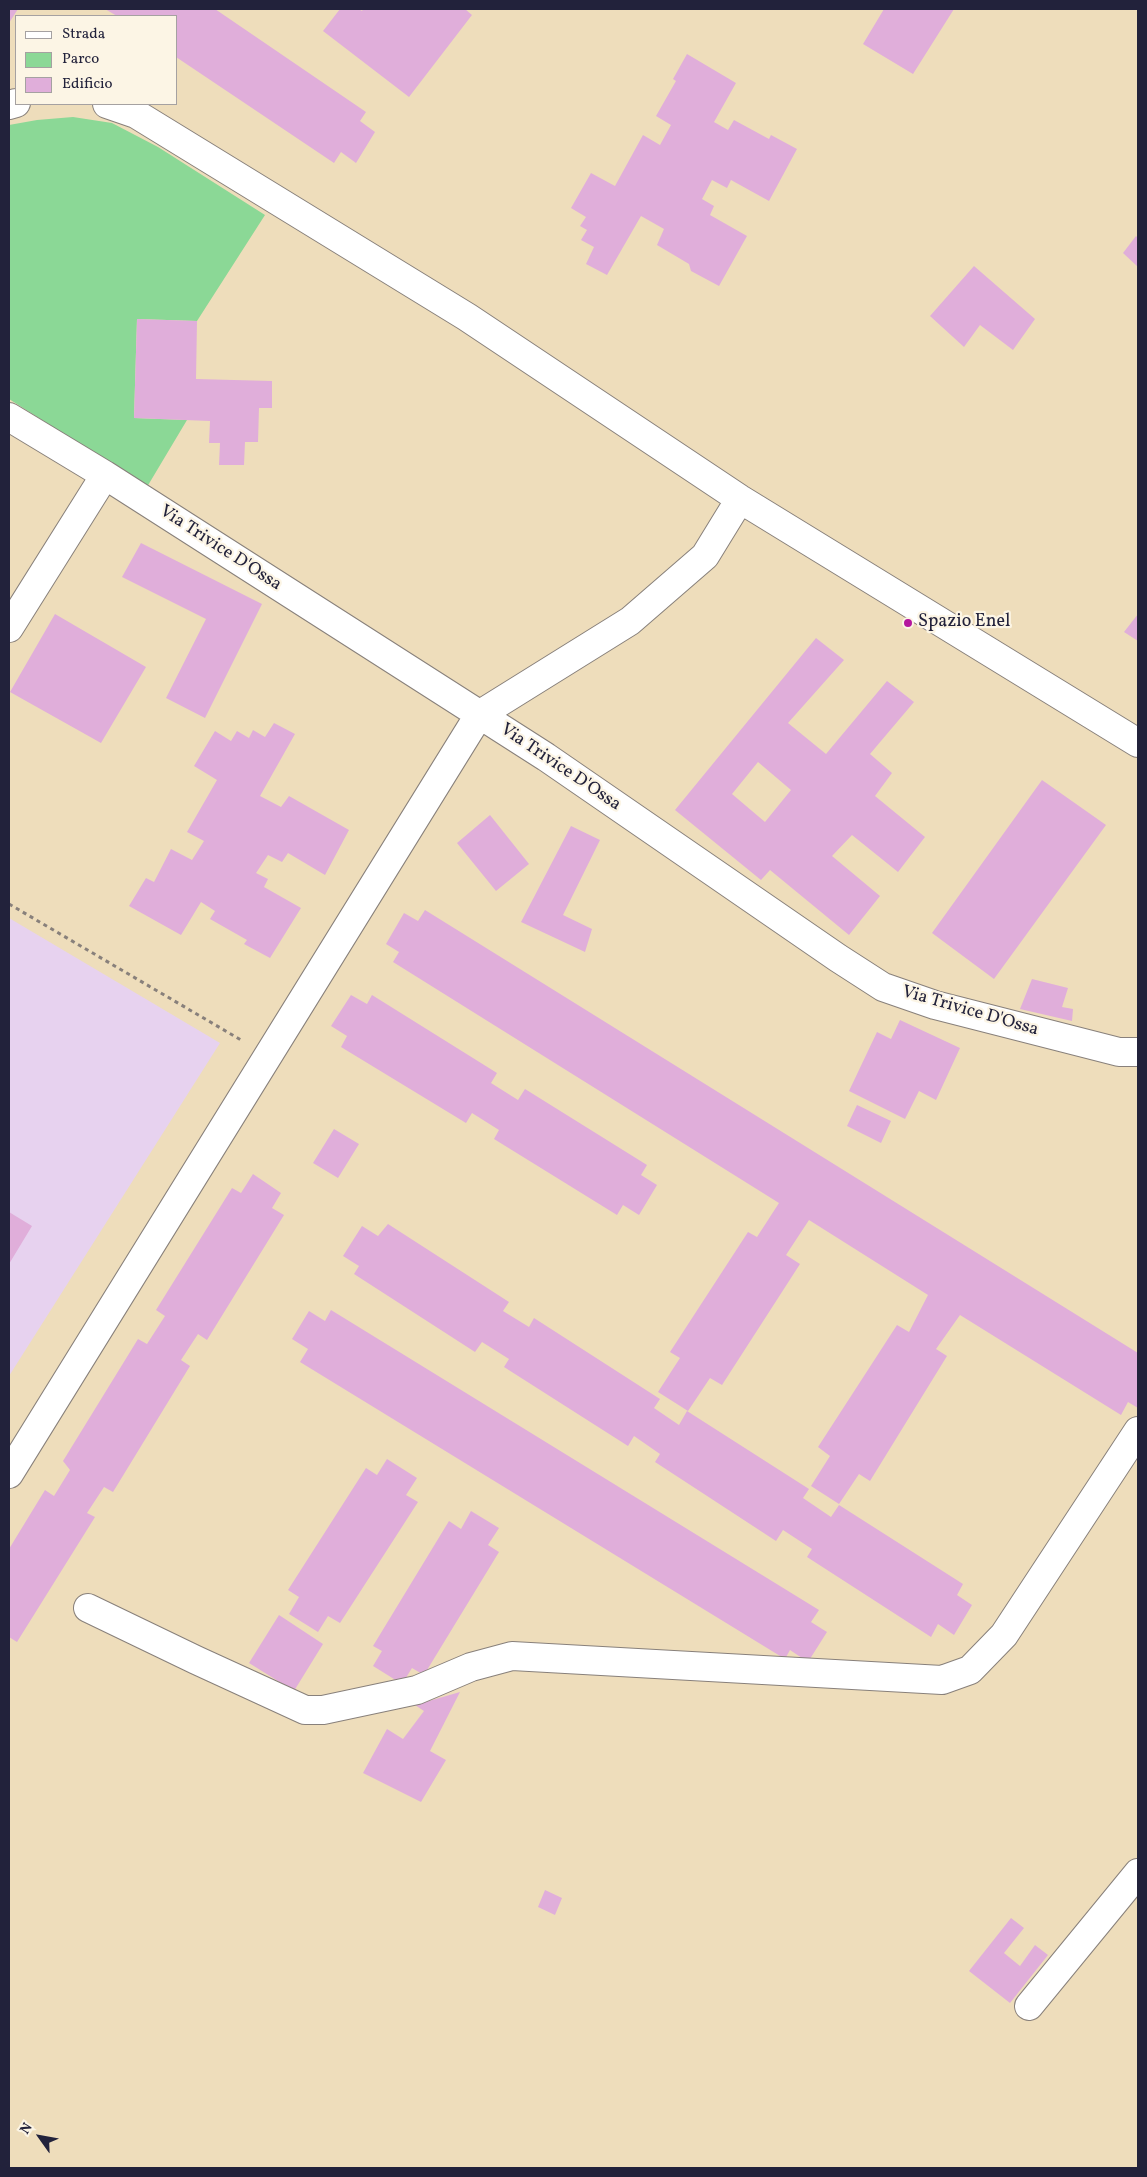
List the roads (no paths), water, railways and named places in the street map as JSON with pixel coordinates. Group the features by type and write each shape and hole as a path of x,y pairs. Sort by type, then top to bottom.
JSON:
{"street":[{"path":"110,105 136,114 467,317 740,499 1138,743"},
{"name":"Via Trivice D'Ossa","path":"9,417 105,475 546,757 883,987 935,1005 1011,1025 1119,1052 1138,1052"},
{"path":"9,628 105,475"},
{"path":"9,1474 479,715 630,622 705,556 740,499"},
{"path":"88,1608 305,1710 323,1710 417,1690 471,1667 512,1656 942,1680 970,1670 1004,1635 1138,1431"},
{"path":"1029,2006 1138,1873"}],"place":[{"name":"Spazio Enel","path":"908,623"}]}
